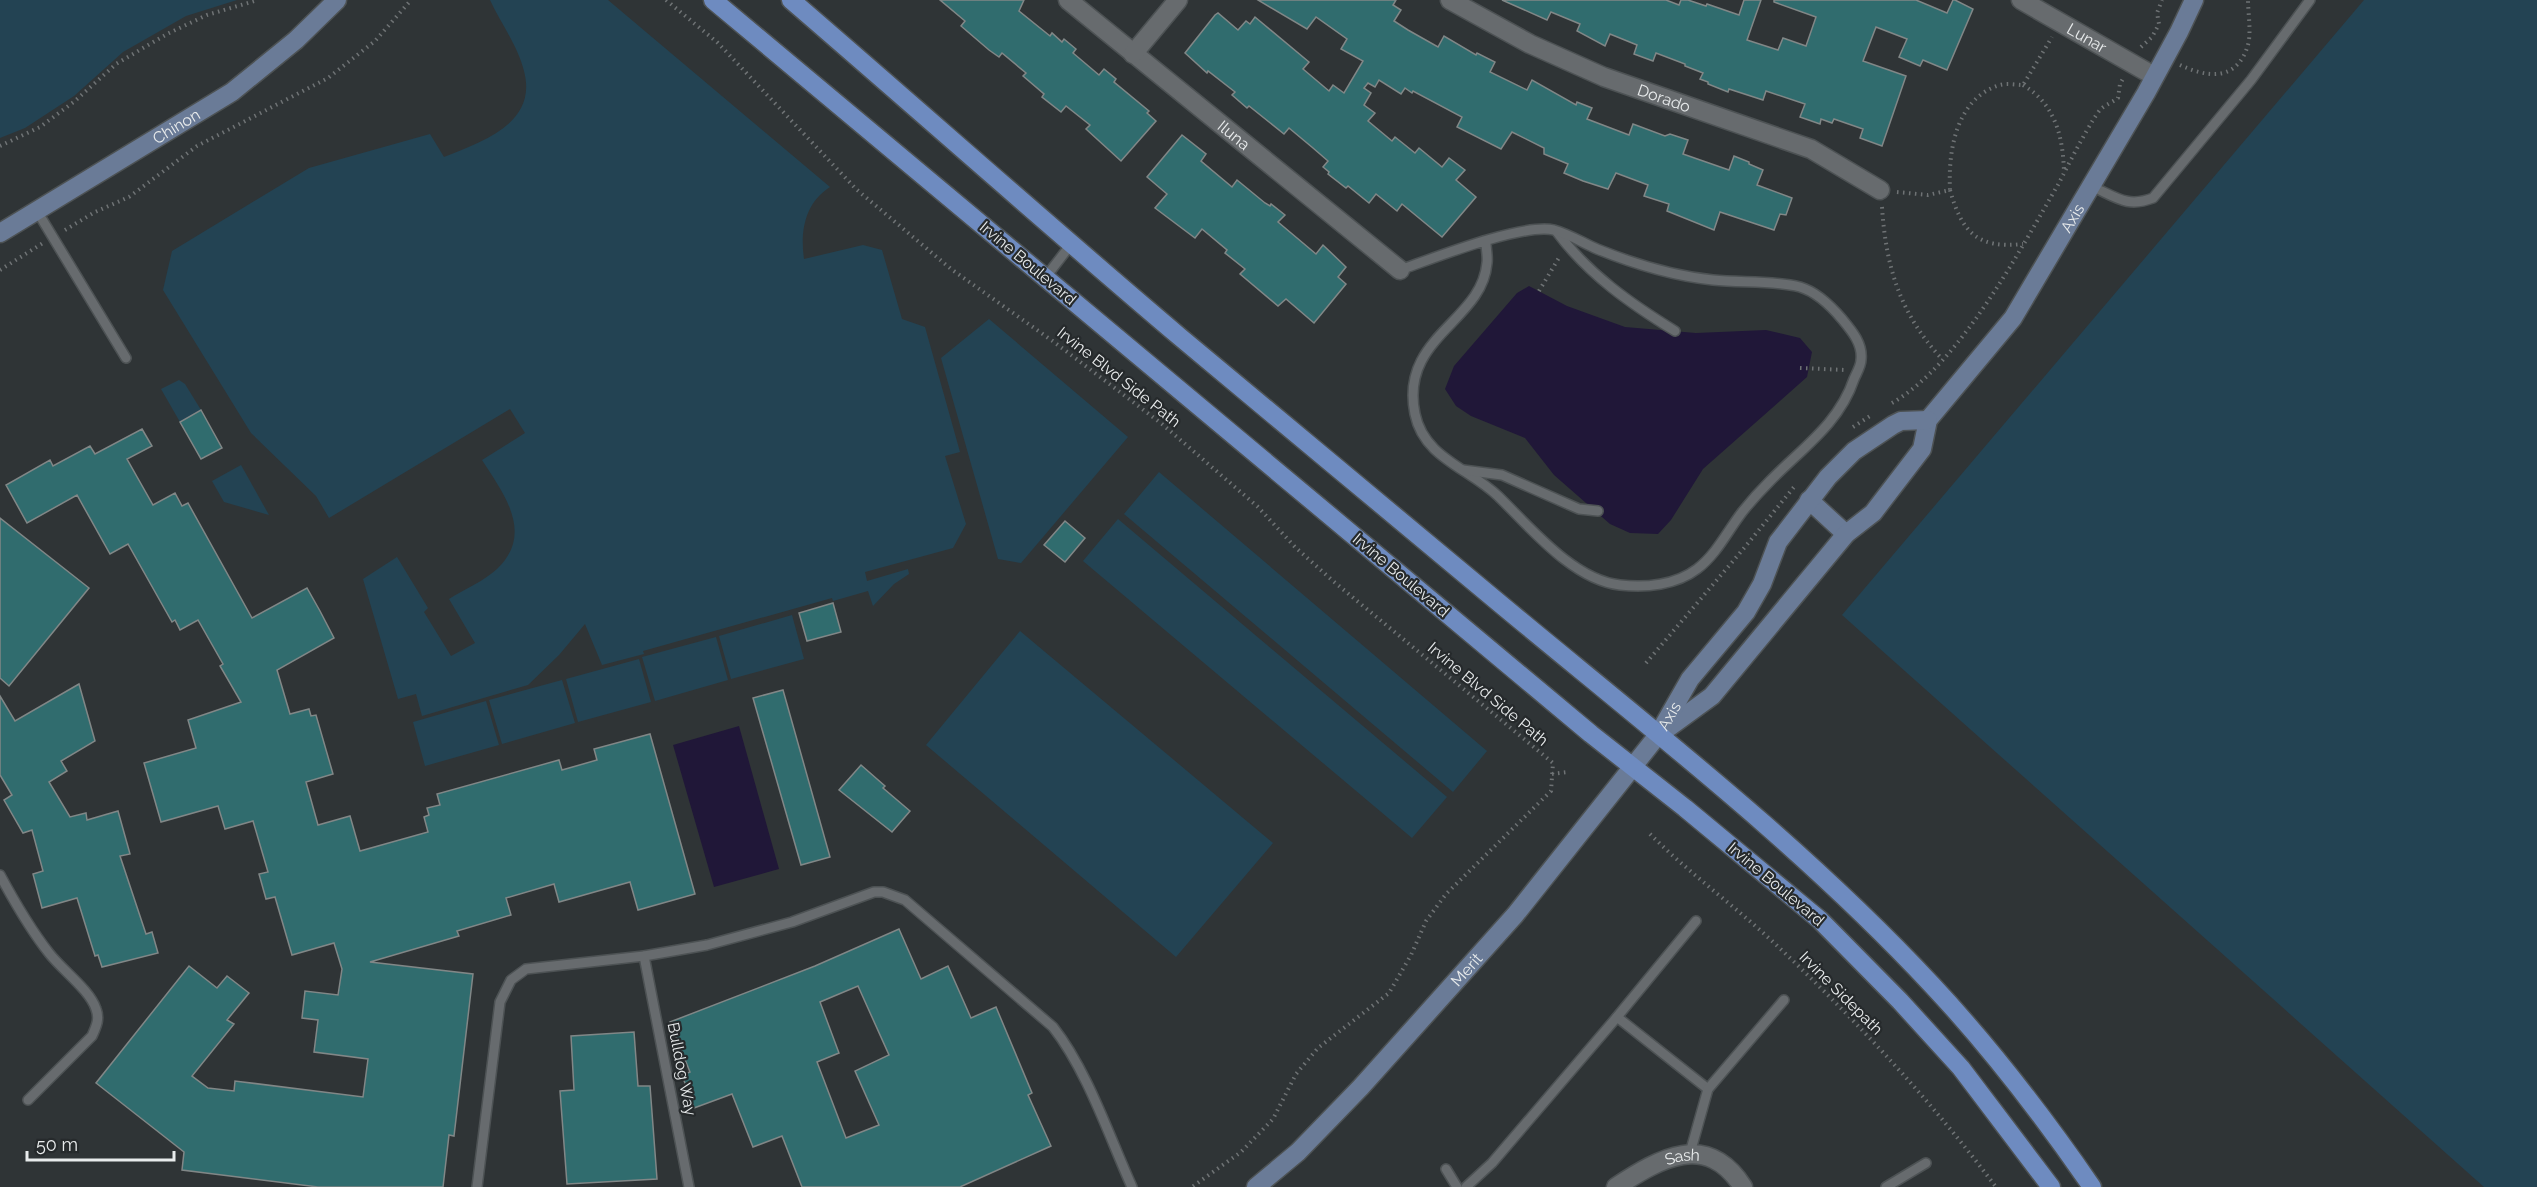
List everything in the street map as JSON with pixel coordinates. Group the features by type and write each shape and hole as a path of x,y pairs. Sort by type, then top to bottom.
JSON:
{"main road":[{"name":"Irvine Boulevard","path":"713,0 1591,734 1820,920 1900,1001 1961,1068 2051,1187"},
{"name":"Irvine Boulevard","path":"791,0 1178,335 1702,770 1815,870 1930,983 2027,1096 2092,1187"}],"street":[{"name":"Chinon","path":"0,233 232,92 296,40 337,0"},
{"name":"Iluna","path":"1068,0 1400,270"},
{"path":"1133,54 1178,0"},
{"name":"Dorado","path":"1450,0 1530,44 1604,78 1811,149 1880,190"},
{"name":"Lunar","path":"2021,0 2154,76"},
{"name":"Axis","path":"1658,735 1712,696 1846,534 1873,513 1922,449 1928,420 2013,318 2166,57 2194,0"},
{"name":"Axis","path":"1658,735 1690,679 1746,612 1762,584 1778,542 1828,477 1863,445 1901,421 1928,420"},
{"path":"1809,500 1846,534"},
{"name":"Merit","path":"1256,1187 1298,1152 1423,1020 1515,915 1658,735"},
{"name":"Sash","path":"1616,1187 1660,1161 1690,1153 1711,1158 1733,1172 1743,1187"}],"lane":[{"path":"2091,186 2129,203 2139,203 2153,198 2251,80 2310,0"},
{"path":"38,211 126,358"},
{"path":"1400,270 1529,229 1555,231 1646,267 1712,280 1774,283 1804,288 1831,305 1857,337 1861,360 1849,395 1836,416 1768,482 1743,510 1720,544 1697,569 1673,581 1655,585 1616,585 1585,573 1550,547 1494,492 1440,456 1422,435 1414,411 1415,379 1423,354 1462,312 1480,285 1488,264 1486,243"},
{"path":"1555,231 1586,266 1646,313 1675,331"},
{"path":"1045,278 1072,243"},
{"path":"1461,470 1502,474 1579,509 1598,511"},
{"path":"0,875 18,908 48,953 90,998 96,1010 98,1023 92,1036 28,1100"},
{"path":"477,1187 500,1002 511,980 526,969 537,966 645,956 736,938 792,922 874,892 884,892 904,900 1053,1027 1072,1053 1132,1187"},
{"path":"1467,1187 1492,1163 1696,921"},
{"name":"Bulldog Way","path":"645,956 689,1187"},
{"path":"1690,1153 1708,1089 1784,1000"},
{"path":"1617,1017 1708,1089"},
{"path":"1886,1187 1926,1163"},
{"path":"1446,1169 1456,1187"}],"path":[{"path":"0,146 40,127 75,101 116,64 167,34 207,15 258,0"},
{"path":"0,270 95,212 129,197 176,160 206,141 328,78 375,40 411,0"},
{"name":"Irvine Blvd Side Path","path":"666,0 718,43 856,189 951,269 1054,342 1162,424 1258,507 1295,547 1333,581 1553,763 1552,774"},
{"path":"1882,409 1914,388 1942,359 1985,305 2101,109 2118,98 2120,84 2144,42 2152,37 2159,24 2157,13 2162,0"},
{"path":"2166,57 2199,74 2225,73 2238,64 2248,47 2248,0"},
{"path":"2023,85 2061,23"},
{"path":"2023,244 2001,247 1981,241 1965,224 1955,206 1950,190 1951,146 1964,113 1981,93 2002,85 2023,85 2037,93 2057,124 2063,148 2064,173"},
{"path":"1942,359 1906,308 1891,272 1885,245 1880,190 1928,195 1950,190"},
{"path":"1539,291 1558,260"},
{"path":"1800,368 1848,370"},
{"path":"1849,430 1872,414"},
{"path":"1646,663 1745,548 1801,478"},
{"path":"1192,1187 1241,1152 1273,1119 1296,1074 1318,1047 1389,993 1411,955 1426,921 1446,894 1551,791 1552,774 1568,772"},
{"name":"Irvine Sidepath","path":"1650,834 1770,940 1876,1045 1953,1130 1996,1187"}],"shaded area":[{"path":"0,0 237,0 186,16 123,52 74,96 25,128 0,138"},
{"path":"490,0 608,0 830,187 815,201 806,218 803,238 804,259 863,245 882,250 902,319 925,327 960,452 945,456 966,524 953,548 865,572 867,581 908,569 909,574 894,584 873,606 868,591 833,601 832,598 643,651 644,654 602,665 585,624 559,655 528,685 422,716 416,694 398,699 363,579 397,557 428,608 424,612 451,656 475,643 449,599 497,569 508,555 514,541 512,513 499,486 482,460 525,433 510,409 329,518 316,496 251,433 163,290 172,251 309,168 430,134 444,157 490,137 504,128 523,105 526,89 524,71 518,52"},
{"path":"2364,0 2537,0 2537,1187 2484,1187 1842,615"},
{"path":"1529,286 1567,306 1625,327 1696,333 1766,330 1800,338 1812,352 1807,377 1703,469 1671,520 1658,534 1630,533 1610,524 1554,475 1525,438 1471,416 1456,406 1445,389 1454,366 1517,293"},
{"path":"989,319 1128,437 1021,563 998,559 941,358"},
{"path":"179,380 185,384 201,410 180,422 161,389"},
{"path":"241,465 269,515 224,502 212,481"},
{"path":"1159,472 1487,751 1453,792 1124,514"},
{"path":"1118,519 1447,797 1412,838 1083,561"},
{"path":"792,615 804,659 731,679 719,636"},
{"path":"1020,631 1273,843 1176,957 926,745"},
{"path":"716,637 728,680 655,701 642,657"},
{"path":"639,659 651,702 578,722 566,679"},
{"path":"562,680 575,723 502,744 489,700"},
{"path":"486,701 499,745 425,766 413,722"},
{"path":"739,726 779,869 714,887 673,745"}],"building":[{"path":"940,0 1024,0 1019,11 1050,36 1052,33 1062,42 1064,39 1076,49 1073,53 1099,75 1104,69 1116,79 1114,82 1149,111 1147,113 1156,121 1121,161 1086,129 1090,125 1066,106 1061,112 1042,97 1044,94 1023,76 1026,73 1002,53 999,57 989,50 961,26 965,21"},
{"path":"1258,0 1396,0 1393,5 1401,10 1394,21 1408,30 1438,47 1444,36 1476,55 1477,53 1495,62 1490,72 1527,90 1532,80 1576,105 1577,102 1592,108 1587,119 1629,135 1633,124 1665,136 1670,134 1688,140 1683,154 1729,170 1734,156 1749,162 1763,170 1757,185 1792,198 1786,215 1780,214 1774,230 1720,212 1714,230 1667,211 1669,204 1644,196 1648,185 1616,173 1608,189 1583,181 1564,173 1568,164 1544,154 1544,148 1512,132 1501,149 1457,127 1462,117 1413,91 1412,93 1405,88 1401,94 1379,80 1375,87 1368,83 1364,88 1371,93 1364,105 1375,113 1368,121 1392,141 1395,137 1415,153 1419,148 1442,167 1449,158 1465,170 1456,180 1476,197 1442,237 1402,204 1397,211 1376,194 1369,203 1348,186 1346,188 1328,174 1329,172 1323,167 1328,161 1313,148 1289,128 1284,134 1249,106 1247,108 1232,95 1235,92 1208,71 1207,73 1185,53 1218,13 1238,30 1246,21 1250,24 1255,17 1309,62 1303,69 1329,91 1333,85 1344,93 1363,61 1341,49 1347,39 1316,17 1307,29"},
{"path":"1502,0 1666,0 1679,5 1681,0 1688,0 1739,15 1744,0 1761,0 1747,40 1778,50 1783,38 1806,46 1816,17 1774,2 1774,0 1916,0 1947,13 1955,0 1973,9 1947,70 1923,60 1920,66 1899,57 1907,39 1876,27 1863,61 1906,76 1882,146 1860,138 1863,129 1834,119 1832,123 1821,119 1820,124 1800,117 1805,104 1766,91 1763,100 1729,89 1728,92 1700,79 1703,73 1685,64 1656,53 1653,61 1634,54 1637,45 1610,34 1605,46 1577,31 1580,24 1551,12 1547,20"},
{"path":"1182,135 1206,154 1201,161 1232,187 1237,180 1265,203 1270,206 1271,204 1285,215 1278,222 1316,254 1323,245 1346,267 1338,277 1346,284 1314,323 1286,299 1278,306 1240,274 1245,269 1225,253 1227,250 1202,229 1195,238 1155,208 1167,194 1147,177"},
{"path":"201,410 222,448 201,459 180,422"},
{"path":"142,429 152,446 127,459 153,505 175,493 182,506 188,503 252,618 307,588 334,638 277,670 290,714 309,709 311,716 316,715 333,774 306,782 318,825 350,816 360,851 428,832 424,817 429,815 427,808 440,805 437,794 559,760 562,770 597,760 594,749 650,734 695,894 638,910 630,882 559,902 554,884 506,898 511,915 457,931 459,936 370,962 473,974 454,1136 449,1135 443,1187 318,1187 182,1170 184,1152 96,1083 189,966 217,988 227,976 249,993 227,1020 234,1024 192,1076 208,1088 234,1091 235,1081 363,1097 368,1059 314,1052 318,1020 302,1018 305,991 338,995 342,969 334,943 292,955 275,897 266,899 259,874 268,872 253,821 225,829 218,806 161,822 144,763 196,748 188,720 241,702 220,666 223,664 198,620 180,630 175,620 172,622 128,544 110,554 77,495 27,523 6,485 50,460 53,466 90,446 95,454"},
{"path":"0,518 89,588 9,686 0,678"},
{"path":"1065,521 1085,538 1065,562 1044,545"},
{"path":"833,603 841,632 807,641 799,613"},
{"path":"79,684 95,741 61,761 67,771 49,782 70,817 86,813 87,820 118,811 130,854 120,856 146,934 152,932 158,953 102,967 98,955 95,956 77,898 42,908 33,874 43,871 32,830 23,833 4,800 12,795 0,775 0,696 15,721"},
{"path":"783,690 830,857 801,865 753,698"},
{"path":"861,765 910,811 892,832 839,790"},
{"path":"899,929 921,979 948,966 971,1018 996,1007 1032,1093 1028,1095 1051,1146 960,1187 802,1187 782,1136 753,1147 732,1094 694,1108 682,1075 690,1072 670,1022 815,966","holes":["858,986 889,1055 855,1071 879,1125 846,1138 817,1062 839,1053 820,1002"]},
{"path":"634,1032 638,1086 650,1086 657,1179 567,1184 560,1091 574,1090 571,1036"}]}
